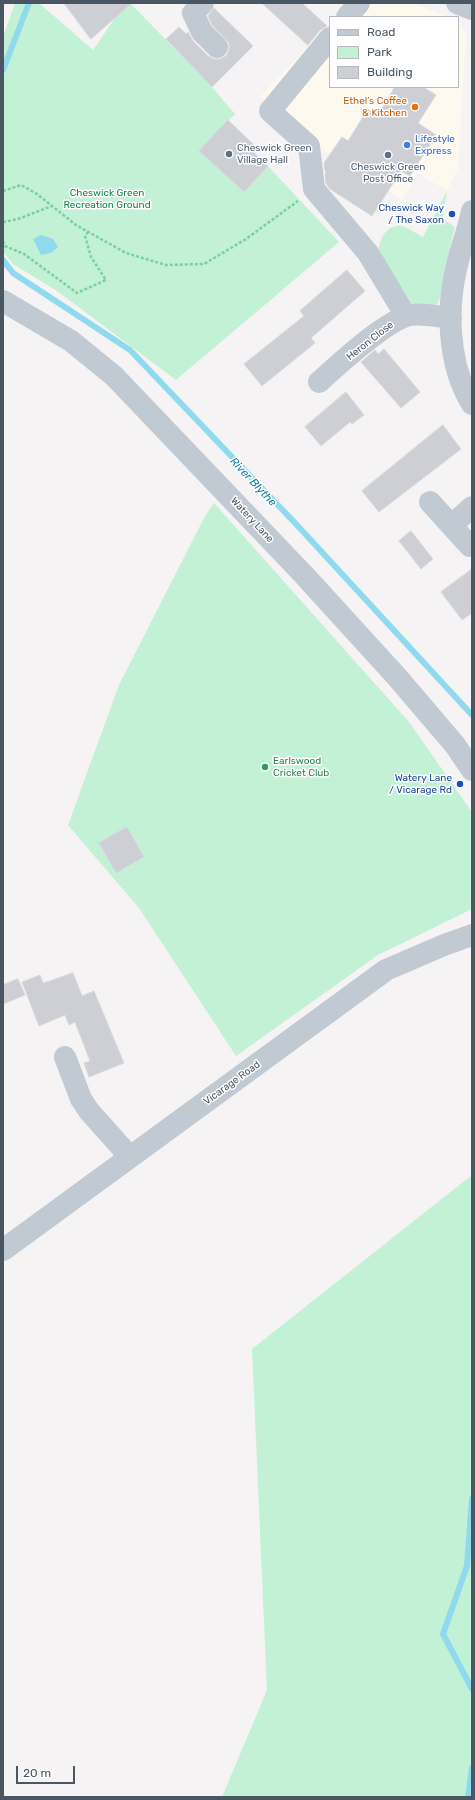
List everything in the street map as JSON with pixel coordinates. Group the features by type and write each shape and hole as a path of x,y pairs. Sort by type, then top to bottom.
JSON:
{"street":[{"path":"203,3 193,14 202,32 217,47"},
{"path":"349,16 359,3"},
{"path":"458,3 472,9"},
{"path":"329,39 270,111 309,146 314,189 368,253 406,316"},
{"path":"472,216 457,262 452,289 451,318 452,343 460,379 472,404"},
{"name":"Watery Lane","path":"3,301 71,341 114,376 299,570 397,677 455,745 472,770"},
{"name":"Heron Close","path":"319,382 364,344 398,319 411,315 451,318"},
{"path":"430,502 470,546"},
{"path":"452,525 472,507"},
{"name":"Vicarage Road","path":"3,1250 386,970 444,945 472,935"},
{"path":"65,1057 81,1099 89,1111 130,1157"}],"path":[{"path":"3,191 21,185 37,194 76,225 126,253 166,265 204,264 246,239 314,189"},
{"path":"3,222 18,219 52,206"},
{"path":"3,241 5,246 24,254 77,293 106,280 91,257 85,236 88,232"}],"shaded area":[{"path":"344,3 412,3 446,16 335,16"},
{"path":"329,24 329,88 459,88 459,24 466,35 458,169 447,191 418,173 402,199 323,150 260,97"}],"green space":[{"name":"Cheswick Green Recreation Ground","path":"15,3 39,3 93,50 115,18 131,4 212,87 235,114 199,151 244,192 268,166 339,242 176,380 57,291 13,264 3,252 3,37"},
{"path":"447,191 442,219 455,227 444,272 441,296 437,305 413,305 379,252 380,242 389,229 399,226 405,227 423,237"},
{"name":"Earlswood Cricket Club","path":"214,503 409,722 472,812 472,909 378,955 236,1056 139,908 68,825 119,685 205,516"},
{"path":"472,1175 472,1797 222,1797 267,1690 252,1349"}],"water":[{"path":"41,235 53,239 58,247 51,253 41,255 33,239"}],"building":[{"path":"64,3 132,3 91,39"},
{"path":"262,3 302,3 327,26 320,30 308,45"},
{"path":"214,8 253,46 212,87 166,39 179,27 186,34 188,32 193,41 208,56 214,59 220,59 226,56 229,50 229,43 212,25 208,16"},
{"path":"394,88 425,88 436,95 418,123 436,135 410,176 401,171 372,216 330,189 326,184 324,163 342,137 348,141 368,109 377,116"},
{"name":"Cheswick Green Village Hall","path":"228,120 254,145 250,149 268,166 244,192 199,151"},
{"path":"347,270 365,291 311,338 315,343 262,386 244,364 304,316 300,311"},
{"path":"384,349 420,392 401,408 361,362 375,350 378,354"},
{"path":"346,392 364,415 352,424 350,422 321,446 305,427"},
{"path":"443,425 461,449 379,512 362,491"},
{"path":"411,531 433,559 421,569 399,541"},
{"path":"472,569 472,613 462,620 441,592"},
{"path":"127,827 144,857 116,873 99,843"},
{"path":"73,973 82,996 94,991 124,1063 89,1077 84,1063 90,1061 75,1022 69,1025 65,1015 39,1026 22,982 40,975 43,983"},
{"path":"18,979 25,995 3,1004 3,985"}],"waterway":[{"path":"3,70 29,3"},
{"name":"River Blythe","path":"3,260 13,273 130,350 296,524 472,715"},
{"path":"472,1499 467,1566 443,1634 472,1689"},
{"path":"468,1797 472,1768"}],"place":[{"name":"Ethel’s Coffee & Kitchen","path":"415,107"},
{"name":"Lifestyle Express","path":"407,145"},
{"name":"Cheswick Green Village Hall","path":"229,154"},
{"name":"Cheswick Green Post Office","path":"388,155"},
{"name":"Cheswick Way / The Saxon","path":"452,214"},
{"name":"Earlswood Cricket Club","path":"265,767"},
{"name":"Watery Lane / Vicarage Rd","path":"460,784"}]}
